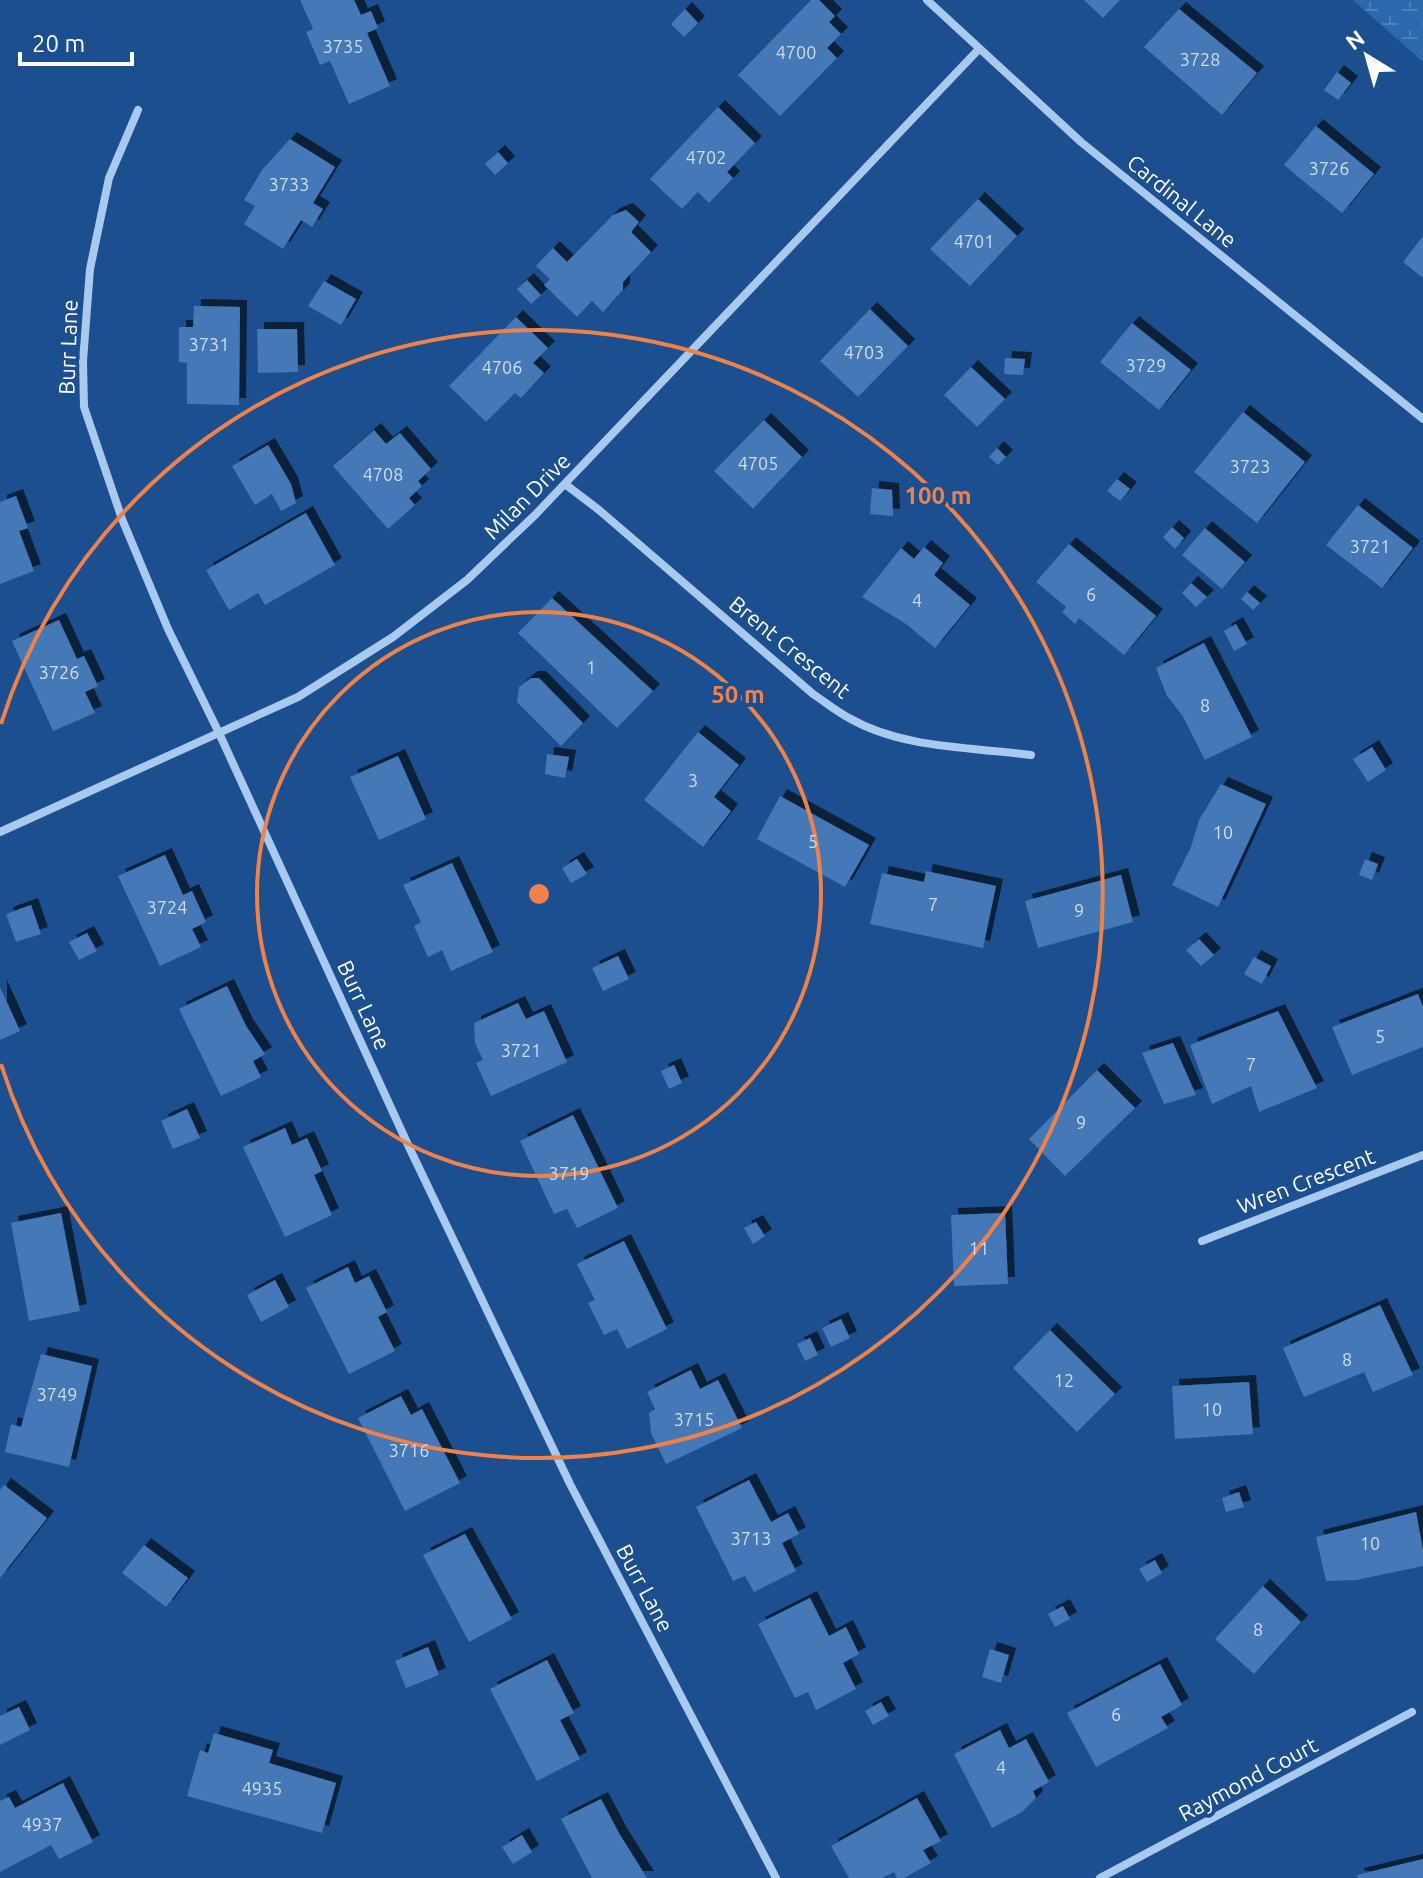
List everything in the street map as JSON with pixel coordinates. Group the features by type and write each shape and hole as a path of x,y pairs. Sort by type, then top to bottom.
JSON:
{"street":[{"name":"Cardinal Lane","path":"927,0 1081,142 1423,419"},
{"name":"Milan Drive","path":"0,832 298,697 393,637 467,580 565,484 979,49"},
{"name":"Burr Lane","path":"138,110 109,178 90,269 83,361 84,407 122,519 168,629 570,1484 776,1878"},
{"name":"Brent Crescent","path":"565,484 813,694 850,719 892,736 936,745 1031,755"},
{"name":"Wren Crescent","path":"1202,1241 1423,1155"},
{"name":"Raymond Court","path":"1100,1878 1412,1712"}],"green space":[{"path":"1353,0 1423,0 1423,62"}],"building":[{"path":"300,0 354,0 361,15 371,11 378,28 367,33 390,86 349,104 330,61 320,65 306,32 313,29"},
{"path":"811,0 819,0 835,16 829,22 841,34 827,48 837,58 780,116 738,75"},
{"path":"1084,0 1120,0 1103,18"},
{"path":"685,9 698,23 684,37 671,24"},
{"path":"1179,9 1257,73 1222,115 1144,47"},
{"path":"1337,72 1351,83 1338,100 1324,90"},
{"path":"718,107 755,143 727,172 733,178 709,203 698,192 682,209 650,179"},
{"path":"1316,126 1374,174 1342,213 1284,165"},
{"path":"290,139 335,167 313,203 323,209 312,227 301,220 283,249 244,224 255,206 244,200 262,170"},
{"path":"498,152 508,163 495,175 485,164"},
{"path":"978,199 1017,236 970,286 930,249"},
{"path":"626,210 639,222 631,232 651,252 623,282 623,290 603,312 592,301 577,317 544,285 550,279 536,266 553,248 567,262 613,215"},
{"path":"1423,236 1423,278 1403,262"},
{"path":"527,280 541,295 531,304 517,289"},
{"path":"324,281 356,299 341,325 308,306"},
{"path":"194,306 240,307 239,405 187,404 187,363 179,362 179,327 193,327"},
{"path":"870,309 908,346 858,397 820,361"},
{"path":"516,317 548,348 533,363 544,373 521,398 515,393 486,422 449,386"},
{"path":"1132,323 1191,370 1159,410 1100,362"},
{"path":"257,329 297,329 298,372 258,373"},
{"path":"1005,358 1025,359 1023,375 1004,374"},
{"path":"971,367 1005,399 977,427 944,395"},
{"path":"1243,412 1305,462 1257,523 1194,472"},
{"path":"764,420 802,457 753,509 714,471"},
{"path":"374,430 386,444 400,433 431,469 418,481 422,486 409,498 415,505 388,529 333,466"},
{"path":"268,445 291,484 296,503 281,511 272,494 255,505 232,466"},
{"path":"997,448 1006,457 998,465 989,457"},
{"path":"1117,479 1130,489 1120,501 1107,491"},
{"path":"872,488 892,490 893,516 870,514"},
{"path":"16,496 28,528 19,531 34,571 0,584 0,502"},
{"path":"1358,505 1413,548 1382,588 1326,545"},
{"path":"306,513 335,565 265,605 258,593 229,610 206,570"},
{"path":"1172,527 1184,538 1175,549 1163,537"},
{"path":"1205,528 1245,562 1222,589 1182,555"},
{"path":"1069,544 1156,616 1124,655 1079,618 1075,624 1062,612 1066,607 1036,582"},
{"path":"924,547 943,563 934,575 970,605 935,648 906,624 862,597 901,548 914,559"},
{"path":"1191,583 1207,597 1196,607 1182,593"},
{"path":"1247,592 1260,603 1253,610 1241,599"},
{"path":"552,598 653,691 617,728 518,633"},
{"path":"59,620 77,659 84,656 98,686 85,692 95,713 53,731 12,641"},
{"path":"1236,624 1247,644 1234,651 1224,631"},
{"path":"1204,643 1252,737 1205,760 1182,715 1167,696 1156,668"},
{"path":"531,678 539,678 583,723 561,746 517,702 519,687"},
{"path":"698,732 739,765 714,797 731,811 703,847 644,800"},
{"path":"1372,747 1386,770 1368,782 1353,759"},
{"path":"547,754 569,757 565,778 545,774"},
{"path":"398,756 426,819 379,840 350,777"},
{"path":"1221,784 1266,804 1218,907 1172,885 1191,847 1199,820"},
{"path":"780,796 869,845 845,887 757,839"},
{"path":"165,855 183,895 192,891 206,922 192,929 201,947 160,966 118,876"},
{"path":"577,859 587,874 571,883 562,868"},
{"path":"1365,859 1378,864 1372,880 1359,875"},
{"path":"452,863 493,952 451,971 442,950 428,957 414,926 421,922 403,885"},
{"path":"926,871 996,886 983,948 870,924 882,873 924,882"},
{"path":"1121,875 1133,922 1038,948 1025,901"},
{"path":"31,905 41,934 16,942 6,914"},
{"path":"87,933 97,951 79,960 69,942"},
{"path":"1199,939 1214,955 1201,966 1186,950"},
{"path":"618,956 629,979 603,991 592,968"},
{"path":"1254,957 1271,966 1262,984 1244,974"},
{"path":"227,986 246,1026 265,1054 253,1061 261,1077 221,1096 179,1009"},
{"path":"0,987 20,1031 0,1040"},
{"path":"1418,994 1423,1007 1423,1047 1352,1075 1332,1027"},
{"path":"518,1003 526,1019 544,1011 567,1062 491,1096 476,1063 483,1060 475,1043 474,1023"},
{"path":"1278,1011 1317,1088 1259,1112 1251,1086 1212,1104 1190,1045"},
{"path":"1173,1043 1196,1095 1164,1104 1142,1053"},
{"path":"674,1065 682,1083 669,1089 661,1071"},
{"path":"1097,1070 1135,1108 1065,1176 1029,1139"},
{"path":"187,1109 200,1138 173,1149 161,1121"},
{"path":"573,1115 618,1208 577,1228 567,1209 554,1214 520,1141"},
{"path":"285,1128 292,1145 307,1138 322,1171 314,1175 332,1215 285,1237 243,1147"},
{"path":"61,1213 80,1311 29,1321 11,1223"},
{"path":"1005,1213 1008,1284 954,1286 951,1215"},
{"path":"756,1222 765,1236 753,1244 744,1228"},
{"path":"624,1241 667,1329 627,1349 617,1329 604,1335 588,1303 595,1300 577,1264"},
{"path":"348,1267 355,1283 369,1276 387,1312 378,1317 395,1351 349,1374 306,1288"},
{"path":"275,1280 289,1307 261,1322 247,1295"},
{"path":"1380,1305 1413,1375 1373,1392 1364,1372 1304,1397 1283,1348"},
{"path":"841,1319 850,1338 831,1347 822,1328"},
{"path":"1050,1330 1115,1394 1077,1432 1013,1368"},
{"path":"810,1338 818,1355 805,1361 797,1344"},
{"path":"41,1354 92,1366 69,1467 5,1452 11,1424 21,1427"},
{"path":"691,1370 700,1389 718,1380 742,1428 666,1464 651,1433 649,1413 655,1409 647,1392"},
{"path":"1249,1382 1253,1434 1175,1439 1172,1386"},
{"path":"401,1396 411,1415 422,1409 460,1483 405,1511 358,1418"},
{"path":"749,1480 771,1522 788,1513 799,1534 782,1543 796,1571 754,1592 745,1576 733,1581 696,1507"},
{"path":"4,1485 47,1518 0,1578 0,1490"},
{"path":"1239,1492 1244,1507 1226,1512 1222,1498"},
{"path":"1416,1512 1423,1566 1356,1580 1326,1581 1316,1537"},
{"path":"465,1534 512,1619 469,1642 423,1555"},
{"path":"144,1545 188,1578 166,1607 122,1573"},
{"path":"1155,1560 1162,1573 1147,1582 1139,1569"},
{"path":"1263,1586 1301,1622 1254,1674 1215,1639"},
{"path":"810,1598 829,1636 846,1627 859,1654 843,1663 856,1689 816,1710 808,1692 795,1698 758,1624"},
{"path":"1063,1606 1070,1619 1055,1627 1048,1614"},
{"path":"428,1647 439,1675 406,1688 395,1661"},
{"path":"990,1649 1009,1655 1001,1683 982,1677"},
{"path":"547,1660 574,1713 560,1720 580,1759 537,1781 490,1689"},
{"path":"1160,1664 1182,1705 1161,1717 1168,1728 1096,1767 1067,1713"},
{"path":"881,1702 889,1716 873,1725 865,1711"},
{"path":"19,1707 30,1730 0,1745 0,1716"},
{"path":"1000,1730 1009,1748 1026,1739 1049,1782 1033,1791 1036,1798 1022,1812 992,1828 954,1754"},
{"path":"214,1733 273,1750 269,1763 336,1783 322,1833 187,1796 200,1750 208,1753"},
{"path":"63,1783 93,1842 59,1859 51,1845 0,1872 0,1801 9,1797 15,1808"},
{"path":"917,1798 941,1841 923,1850 931,1863 904,1878 897,1878 894,1872 882,1878 849,1878 831,1846"},
{"path":"601,1799 647,1878 592,1878 561,1819"},
{"path":"522,1835 532,1852 513,1864 502,1847"},
{"path":"1423,1859 1423,1878 1358,1878 1357,1875"}]}
